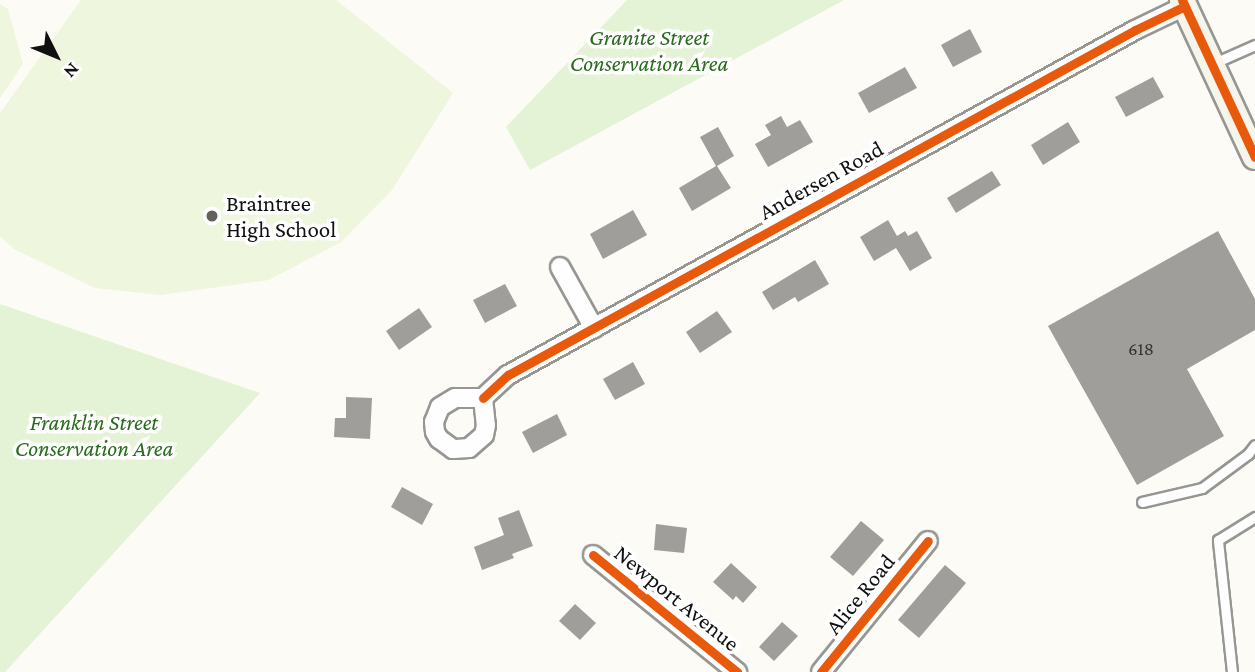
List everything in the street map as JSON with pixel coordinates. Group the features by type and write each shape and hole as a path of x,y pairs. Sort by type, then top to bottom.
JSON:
{"main road":[{"path":"1183,3 1255,157"}],"street":[{"name":"Andersen Road","path":"484,398 509,375 1183,3"},
{"path":"560,267 594,328"},
{"name":"Alice Road","path":"821,672 928,541"},
{"name":"Newport Avenue","path":"593,555 737,672"}],"lane":[{"path":"1212,64 1255,45"},
{"path":"1142,502 1202,488 1248,454 1255,445"},
{"path":"1232,672 1218,540 1255,517"}],"green space":[{"name":"Braintree High School","path":"81,0 336,0 453,93 392,190 341,242 269,280 161,295 95,288 14,249 0,236 0,113"},
{"name":"Granite Street Conservation Area","path":"627,0 844,0 530,170 506,127"},
{"path":"0,4 8,9 23,64 0,98"},
{"name":"Franklin Street Conservation Area","path":"0,304 260,393 5,672 0,672"}],"building":[{"path":"970,29 982,52 953,67 941,45"},
{"path":"905,67 917,88 869,113 858,93"},
{"path":"1153,77 1164,97 1126,117 1115,97"},
{"path":"781,116 787,127 800,120 813,142 768,167 755,144 771,135 765,125"},
{"path":"1068,122 1080,142 1043,165 1031,145"},
{"path":"718,127 734,156 717,166 731,188 692,211 679,188 716,166 700,137"},
{"path":"992,171 1001,185 956,213 947,198"},
{"path":"633,210 647,235 603,259 590,234"},
{"path":"888,220 897,236 905,231 908,236 917,231 932,258 910,271 896,248 874,261 860,237"},
{"path":"1218,231 1255,299 1255,330 1187,369 1224,436 1137,485 1048,326"},
{"path":"815,260 829,284 798,302 795,297 773,310 762,292"},
{"path":"505,284 517,306 485,323 473,300"},
{"path":"419,308 432,327 399,350 386,331"},
{"path":"717,311 732,332 700,353 686,332"},
{"path":"633,362 645,384 615,400 603,379"},
{"path":"346,397 372,398 370,439 334,437 335,418 346,418"},
{"path":"557,414 567,435 533,453 522,432"},
{"path":"402,487 433,504 422,525 391,507"},
{"path":"519,510 533,546 512,554 514,558 482,570 474,547 504,535 498,518"},
{"path":"861,521 884,540 853,576 830,557"},
{"path":"656,524 687,528 684,553 654,550"},
{"path":"731,563 757,587 743,603 736,596 733,600 713,582"},
{"path":"945,565 966,583 919,638 898,620"},
{"path":"575,604 596,623 580,640 559,621"},
{"path":"782,622 798,636 774,661 759,647"}],"cycle path":[{"path":"1182,0 1255,157"},
{"path":"483,398 508,375 1135,30 1185,6"},
{"path":"821,672 928,541"},
{"path":"593,555 737,672"}],"place":[{"name":"Braintree High School","path":"212,216"}]}
